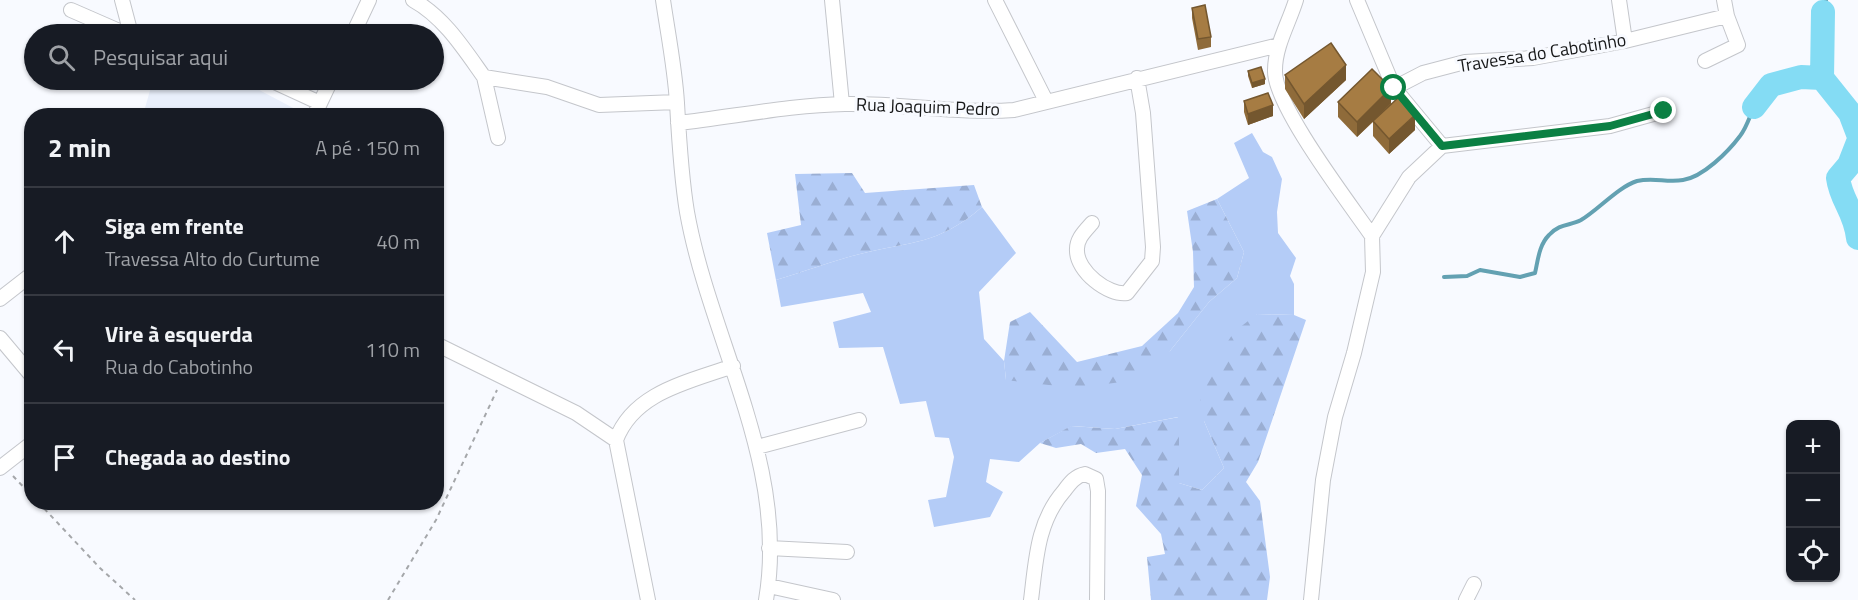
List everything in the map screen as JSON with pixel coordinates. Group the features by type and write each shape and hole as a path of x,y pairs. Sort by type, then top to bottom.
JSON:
{"street":[{"path":"122,0 128,24"},
{"path":"358,24 369,0"},
{"path":"413,0 444,24"},
{"path":"663,0 677,102 687,212 699,261 757,447 767,507 769,586 766,600"},
{"path":"832,0 842,104"},
{"path":"995,0 1047,101"},
{"path":"1296,0 1279,45 1274,71 1282,101 1372,236 1373,272 1354,353 1335,417 1323,480 1311,600"},
{"path":"1357,0 1394,88 1442,146"},
{"path":"1619,0 1625,41"},
{"path":"1705,61 1738,45 1727,16 1724,0"},
{"path":"71,10 103,24"},
{"name":"Travessa do Cabotinho","path":"1394,88 1424,73 1465,62 1533,58 1625,41 1727,16"},
{"path":"444,24 484,77 498,138"},
{"name":"Rua Joaquim Pedro","path":"678,123 842,104 902,104 980,111 1014,110 1279,45"},
{"path":"484,77 547,87 599,105 677,102"},
{"path":"1092,223 1078,240 1078,261 1090,276 1113,292 1127,292 1152,261 1154,247 1143,113 1137,78"},
{"path":"286,90 315,108"},
{"path":"318,108 327,90"},
{"path":"1372,236 1409,177 1442,146 1610,126 1664,111"},
{"path":"0,298 24,280"},
{"path":"0,338 24,366"},
{"path":"444,348 576,412 616,440"},
{"path":"648,600 616,440 623,423 640,406 662,392 733,366"},
{"path":"757,447 860,420"},
{"path":"1,466 24,449"},
{"path":"1031,600 1039,537 1046,517 1054,502 1072,481 1085,474 1096,479 1098,491 1097,600"},
{"path":"769,548 847,552"},
{"path":"1466,600 1474,584"},
{"path":"769,586 833,600"}],"path":[{"path":"444,503 503,377"},
{"path":"1,466 24,488"},
{"path":"46,510 100,568 135,600"},
{"path":"388,600 441,510"}],"shaded area":[{"path":"150,90 259,90 293,108 145,108"}],"green space":[{"path":"1252,133 1263,152 1272,157 1282,179 1277,212 1278,233 1296,258 1290,276 1294,284 1294,315 1257,314 1204,421 1224,468 1202,490 1179,483 1178,417 1115,429 1072,426 1040,443 1019,462 990,459 986,482 1003,492 990,517 934,527 928,500 946,497 954,457 949,438 935,437 926,401 900,404 883,347 839,348 833,322 871,312 863,293 781,307 776,280 849,257 924,240 952,229 982,207 1016,253 979,292 984,339 1004,361 1006,380 1170,351 1209,302 1237,278 1244,252 1217,199 1249,178 1234,143"},
{"path":"852,173 865,193 974,185 982,207 952,229 924,240 849,257 776,280 767,233 801,225 795,174"},
{"path":"1217,199 1244,252 1237,278 1209,302 1170,351 1129,381 1075,388 1006,380 1004,361 1010,322 1030,312 1077,362 1142,346 1178,313 1194,287 1193,252 1187,211"},
{"path":"1257,314 1294,315 1306,320 1258,462 1246,482 1260,501 1270,577 1267,600 1151,600 1147,557 1165,554 1161,534 1136,506 1142,475 1125,449 1096,453 1081,444 1056,448 1040,443 1071,426 1115,429 1179,417 1179,483 1202,490 1224,468 1204,421 1198,387 1234,332"}],"building":[{"path":"1205,5 1211,37 1198,39 1192,8"},
{"path":"1331,43 1346,65 1304,104 1285,75"},
{"path":"1261,67 1265,79 1252,83 1248,71"},
{"path":"1372,69 1391,88 1357,122 1338,102"},
{"path":"1268,93 1273,105 1248,114 1244,101"},
{"path":"1399,97 1415,115 1389,139 1373,121"}],"waterway":[{"path":"1823,12 1826,0"},
{"path":"1823,12 1822,78 1850,113 1858,134"},
{"path":"1754,107 1771,85 1801,77 1822,78"},
{"path":"1444,277 1467,276 1480,270 1520,277 1535,273 1541,248 1553,231 1588,216 1623,188 1637,181 1677,181 1699,174 1722,156 1735,142 1744,130 1754,107"},
{"path":"1858,142 1849,165 1838,178 1854,220 1858,238"}],"route":[{"path":"1394,88 1442,146 1610,126 1664,111"}]}
